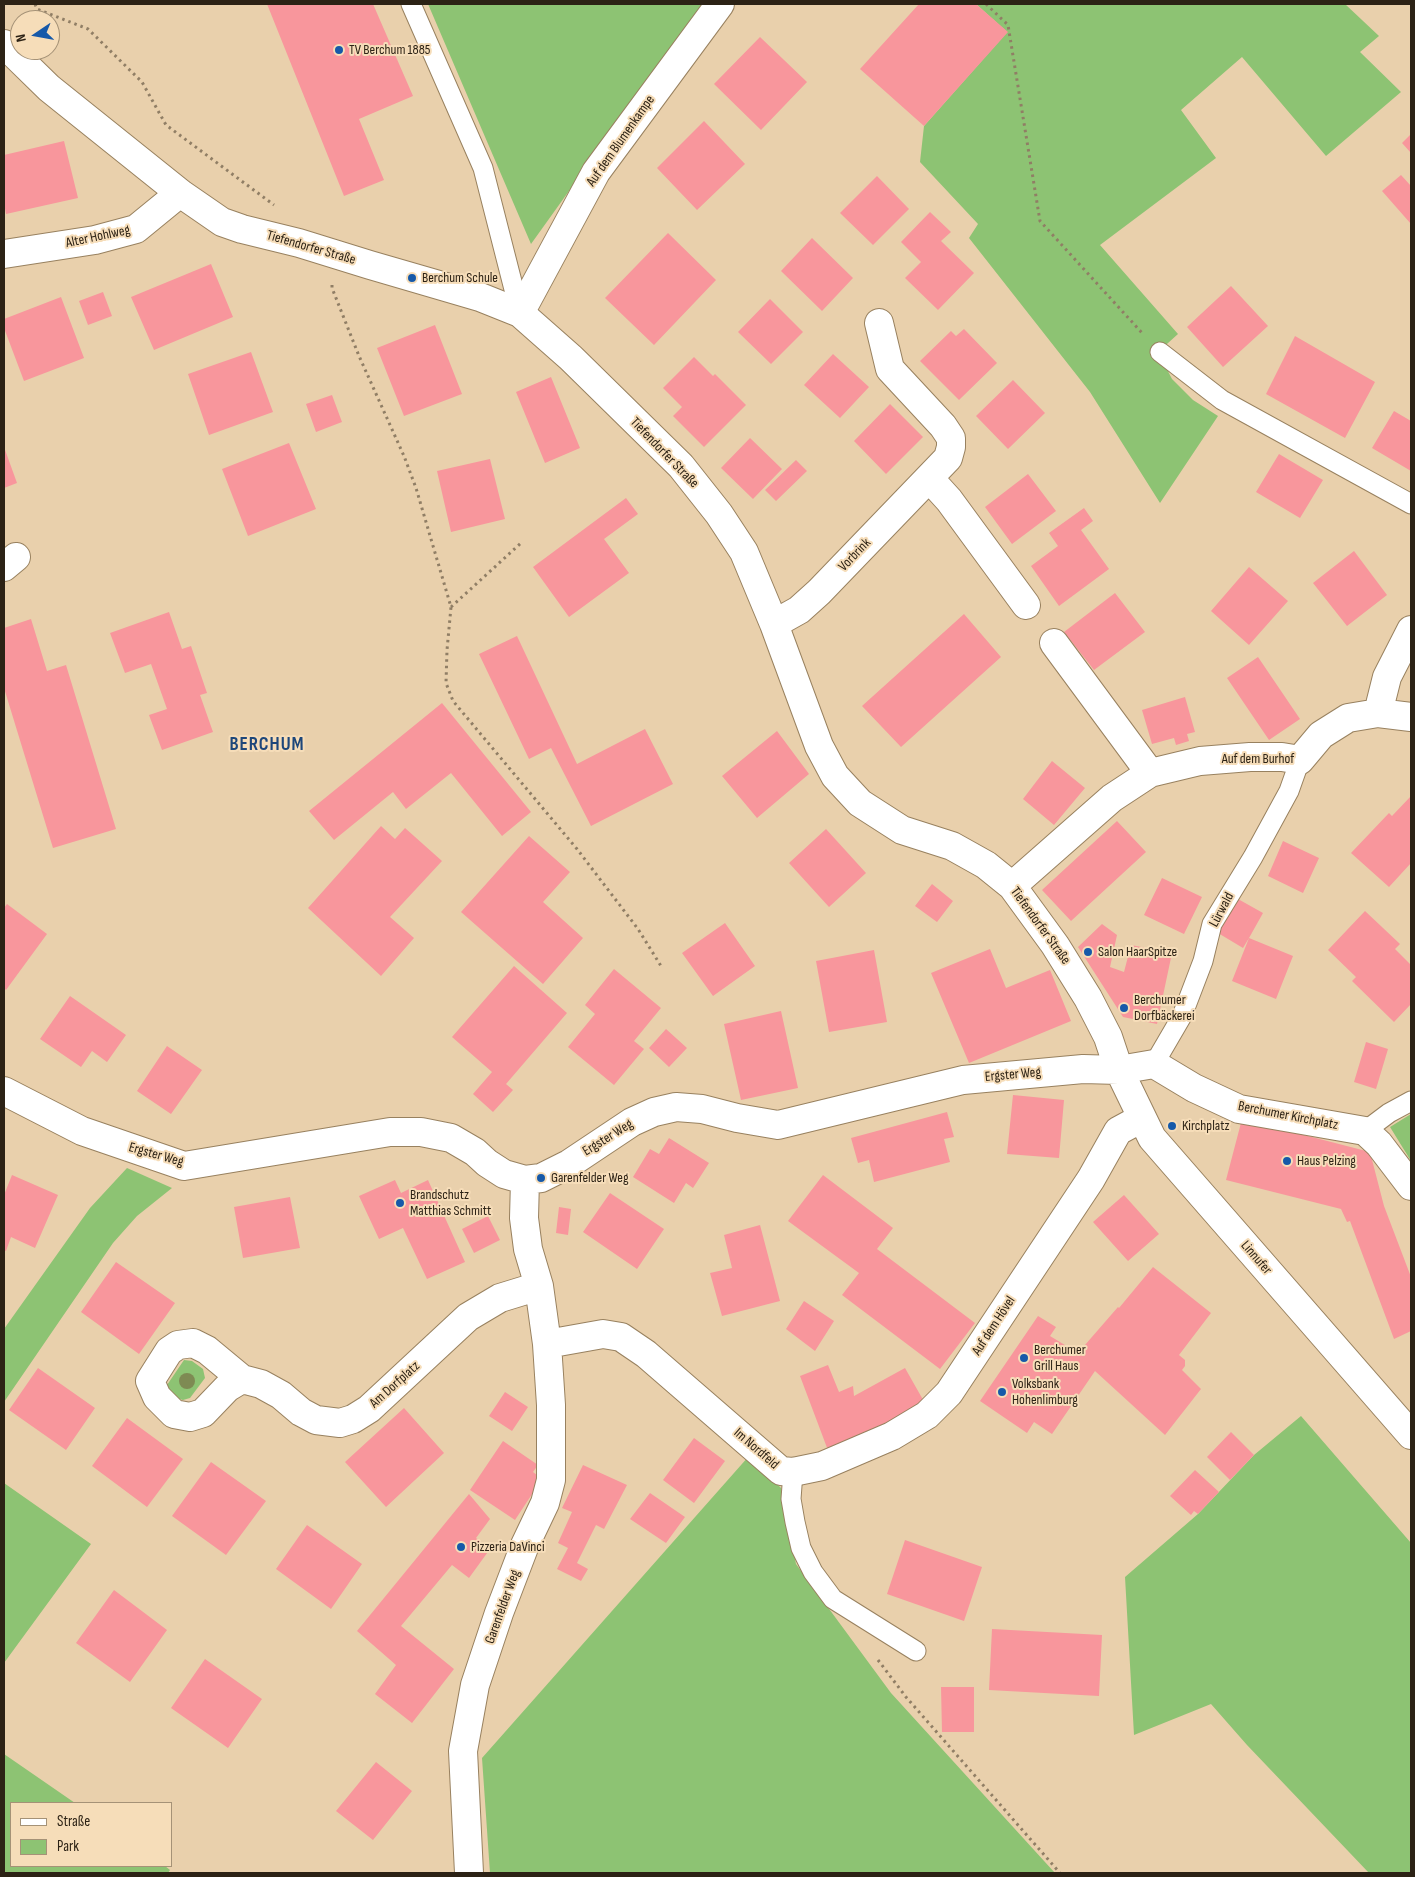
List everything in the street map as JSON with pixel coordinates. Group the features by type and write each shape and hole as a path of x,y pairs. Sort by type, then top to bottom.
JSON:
{"street":[{"name":"Auf dem Blumenkampe","path":"520,313 596,172 720,4"},
{"name":"Tiefendorfer Straße","path":"4,44 49,88 180,193 222,222 480,297 520,313 571,358 681,466 719,514 744,552 774,624 819,746 835,776 860,803 902,830 952,846 986,865 1012,886 1055,945 1088,998 1108,1037 1120,1070"},
{"name":"Alter Hohlweg","path":"4,254 95,240 136,229 180,193"},
{"name":"Vorbrink","path":"774,624 799,610 819,592 948,458 951,438 943,426 890,369 879,323"},
{"path":"929,478 949,500 1026,605"},
{"path":"1378,713 1387,677 1411,630"},
{"path":"1054,643 1150,773"},
{"name":"Auf dem Burhof","path":"1012,886 1112,798 1150,773 1200,761 1250,757 1282,757 1300,760 1321,735 1348,718 1378,713 1411,717"},
{"path":"1120,1070 1154,1064"},
{"name":"Berchumer Kirchplatz","path":"1154,1064 1194,1088 1239,1109 1366,1131"},
{"name":"Ergster Weg","path":"4,1091 82,1131 184,1166 390,1132 421,1132 451,1138 475,1152 504,1174 525,1180 541,1178 569,1164 632,1122 654,1112 676,1107 702,1109 737,1118 778,1125 963,1080 1083,1069 1120,1070"},
{"name":"Linnufer","path":"1120,1070 1152,1138 1411,1435"},
{"name":"Auf dem Hövel","path":"793,1472 822,1466 892,1436 927,1415 949,1393 1091,1179 1118,1131 1142,1118"},
{"path":"1366,1131 1379,1144 1411,1186"},
{"path":"525,1180 524,1218 528,1249 539,1286 547,1344"},
{"name":"Am Dorfplatz","path":"242,1379 261,1384 274,1391 301,1412 316,1420 340,1423 353,1419 369,1409 468,1317 500,1298 539,1286"},
{"name":"Im Nordfeld","path":"547,1344 603,1334 621,1337 646,1354 782,1471 793,1472"},
{"name":"Garenfelder Weg","path":"469,1873 463,1751 476,1685 506,1596 545,1503 551,1480 553,1450 547,1344"}],"lane":[{"path":"411,4 483,168 520,313"},
{"path":"1160,352 1222,400 1411,504"},
{"name":"Lürwald","path":"1154,1064 1182,1016 1203,961 1212,924 1253,857 1289,791 1300,760"},
{"path":"1366,1131 1389,1112 1411,1101"},
{"name":"Im Nordfeld","path":"793,1472 791,1498 795,1522 801,1548 813,1572 833,1599 916,1651"}],"path":[{"path":"35,4 37,9 88,29 142,82 166,125 295,220 299,243"},
{"path":"986,4 1008,25 1040,221 1160,352"},
{"path":"337,256 332,288 416,488 451,607 446,650 446,683 453,702 577,849 638,929 661,966"},
{"path":"451,607 521,543"},
{"path":"878,1660 906,1697 1060,1873"}],"green space":[{"path":"428,4 703,4 531,244"},
{"path":"976,4 1345,4 1379,36 1360,52 1401,92 1326,156 1242,57 1181,110 1216,158 1100,245 1178,334 1158,352 1172,379 1193,400 1218,416 1160,503 1090,392 969,238 978,224 920,162 924,126 1007,32"},
{"path":"1411,1114 1411,1161 1390,1127"},
{"path":"127,1168 172,1188 137,1216 113,1243 4,1402 4,1329 90,1208"},
{"path":"184,1360 192,1361 203,1369 205,1378 190,1398 183,1400 167,1389 167,1385"},
{"path":"1301,1416 1411,1543 1411,1873 1369,1873 1247,1745 1211,1704 1134,1735 1125,1577 1198,1514 1254,1455"},
{"path":"749,1456 781,1488 796,1564 891,1693 1055,1873 490,1873 482,1758"},
{"path":"4,1483 91,1544 4,1663"},
{"path":"4,1754 74,1802 10,1802 10,1867 166,1867 170,1870 168,1873 4,1873"}],"building":[{"name":"TV Berchum 1885","path":"267,4 373,4 413,96 359,119 384,180 344,196"},
{"path":"919,4 976,4 1008,32 924,126 860,69"},
{"path":"760,37 807,82 761,130 714,84"},
{"path":"704,121 745,164 697,210 657,168"},
{"path":"1411,134 1411,153 1402,143"},
{"path":"64,141 78,198 6,214 4,203 4,155"},
{"path":"1401,175 1411,186 1411,224 1382,191"},
{"path":"877,176 909,209 873,245 840,213"},
{"path":"930,212 951,232 941,241 974,273 938,310 905,278 921,262 901,242"},
{"path":"668,233 716,280 654,345 605,298"},
{"path":"812,238 853,278 822,311 781,271"},
{"path":"211,264 233,317 154,350 131,297"},
{"path":"1231,286 1268,326 1223,367 1187,327"},
{"path":"103,292 112,316 88,325 79,301"},
{"path":"61,297 84,358 24,381 4,328 4,319"},
{"path":"770,299 803,332 771,364 738,332"},
{"path":"435,325 462,394 404,416 377,348"},
{"path":"964,329 997,363 959,400 920,361 951,331 956,336"},
{"path":"1295,336 1375,382 1345,438 1266,394"},
{"path":"251,352 273,412 209,435 188,374"},
{"path":"833,354 869,387 840,418 804,385"},
{"path":"694,357 713,376 715,374 746,405 704,447 673,416 682,407 663,388"},
{"path":"551,377 580,448 545,463 516,392"},
{"path":"1013,380 1045,413 1008,449 976,416"},
{"path":"332,395 342,422 316,432 306,404"},
{"path":"890,404 923,437 886,474 854,441"},
{"path":"1394,411 1411,421 1411,471 1372,448"},
{"path":"750,438 782,469 753,499 721,468"},
{"path":"289,443 316,509 248,536 222,469"},
{"path":"4,447 17,483 4,488"},
{"path":"1279,454 1323,480 1300,518 1256,492"},
{"path":"490,459 505,519 451,532 437,471"},
{"path":"796,460 807,471 776,501 765,490"},
{"path":"1028,474 1056,511 1012,544 985,507"},
{"path":"626,498 638,514 604,539 629,573 569,617 533,567"},
{"path":"1084,508 1093,521 1081,530 1109,569 1059,606 1031,566 1058,546 1049,533"},
{"path":"1354,551 1387,595 1347,626 1313,583"},
{"path":"1249,567 1288,601 1249,645 1211,611"},
{"path":"1115,593 1145,632 1094,670 1064,632"},
{"path":"169,612 182,649 191,646 207,693 200,695 213,732 162,750 149,715 167,709 151,664 125,673 110,633"},
{"path":"964,614 1001,657 901,747 862,706"},
{"path":"31,619 47,671 66,665 116,829 53,848 4,688 4,628"},
{"path":"517,636 577,764 645,729 673,784 591,826 551,748 529,759 479,654"},
{"path":"1258,657 1300,719 1269,740 1227,678"},
{"path":"1185,697 1195,732 1187,734 1189,741 1176,745 1174,738 1152,744 1142,710"},
{"path":"442,703 531,812 502,836 451,773 406,809 393,792 334,840 309,811"},
{"path":"777,731 809,774 757,818 722,776"},
{"path":"1052,761 1085,788 1054,825 1023,799"},
{"path":"1411,796 1411,863 1389,887 1351,853 1389,813 1392,816"},
{"path":"1117,821 1146,852 1071,921 1042,890"},
{"path":"381,826 395,839 405,828 442,861 390,917 414,938 381,976 308,908"},
{"path":"826,829 866,873 829,907 789,863"},
{"path":"529,836 570,872 543,902 583,938 543,984 461,912"},
{"path":"1283,841 1319,858 1303,893 1268,876"},
{"path":"1162,878 1202,897 1184,934 1144,915"},
{"path":"932,884 953,901 937,922 915,906"},
{"path":"1238,899 1263,913 1243,948 1218,933"},
{"path":"7,904 47,934 6,990 4,988 4,908"},
{"path":"1365,911 1400,944 1395,949 1411,965 1411,1004 1394,1022 1352,981 1356,977 1328,950"},
{"path":"725,923 755,966 713,996 682,953"},
{"path":"1102,924 1117,935 1110,967 1124,972 1131,945 1172,953 1157,1024 1123,1017 1078,947"},
{"path":"1249,938 1293,956 1276,999 1232,981"},
{"path":"990,949 1006,988 1050,970 1071,1021 969,1063 931,973"},
{"path":"874,950 887,1022 829,1032 816,961"},
{"path":"514,966 567,1013 506,1084 513,1090 493,1112 473,1094 492,1072 452,1037"},
{"path":"614,969 661,1008 634,1041 644,1049 614,1085 568,1047 595,1014 585,1005"},
{"path":"70,996 126,1035 107,1062 92,1051 81,1067 40,1039"},
{"path":"781,1011 798,1088 741,1100 724,1024"},
{"path":"666,1029 687,1048 669,1067 649,1048"},
{"path":"1366,1042 1388,1049 1376,1089 1354,1082"},
{"path":"167,1046 202,1070 171,1114 137,1091"},
{"path":"1013,1095 1064,1100 1059,1158 1007,1154"},
{"path":"947,1112 954,1137 944,1139 950,1162 874,1182 869,1160 858,1163 851,1138"},
{"path":"1242,1119 1370,1152 1384,1206 1411,1277 1411,1331 1394,1339 1350,1221 1347,1222 1341,1209 1226,1180"},
{"path":"669,1138 709,1163 693,1188 686,1183 674,1203 633,1177 650,1149 659,1154"},
{"path":"12,1175 58,1195 35,1248 11,1237 6,1251 4,1250 4,1195"},
{"path":"823,1175 893,1228 877,1249 975,1323 940,1369 842,1295 859,1273 788,1221"},
{"path":"395,1180 401,1193 428,1180 465,1262 427,1279 403,1228 379,1239 359,1196"},
{"path":"610,1193 664,1229 637,1269 583,1232"},
{"path":"1124,1195 1159,1234 1128,1261 1093,1222"},
{"path":"290,1197 300,1248 243,1258 234,1207"},
{"path":"559,1207 571,1209 568,1235 556,1233"},
{"path":"488,1216 500,1240 474,1253 462,1229"},
{"path":"760,1225 780,1301 722,1316 710,1273 732,1268 724,1235"},
{"path":"116,1262 175,1303 139,1354 81,1312"},
{"path":"1153,1267 1211,1313 1179,1355 1185,1360 1185,1366 1182,1370 1201,1389 1165,1435 1095,1371 1052,1434 1034,1422 1027,1433 980,1401 1038,1316 1056,1327 1050,1336 1078,1353"},
{"path":"804,1301 834,1321 815,1351 786,1329"},
{"path":"828,1365 839,1392 853,1386 854,1396 905,1368 926,1405 829,1453 800,1376"},
{"path":"38,1368 95,1408 66,1450 9,1410"},
{"path":"505,1392 528,1407 512,1431 489,1416"},
{"path":"404,1408 444,1453 386,1507 345,1462"},
{"path":"127,1418 183,1459 147,1507 92,1466"},
{"path":"1231,1432 1254,1455 1230,1480 1207,1457"},
{"path":"694,1438 725,1461 694,1503 663,1480"},
{"path":"503,1441 538,1465 533,1472 542,1479 515,1520 470,1490"},
{"path":"211,1462 266,1501 226,1555 172,1516"},
{"path":"583,1465 627,1485 604,1529 596,1525 577,1563 588,1569 581,1581 557,1569 568,1548 558,1543 572,1512 562,1508"},
{"path":"1195,1470 1219,1492 1198,1514 1194,1511 1191,1515 1170,1496"},
{"path":"650,1493 685,1517 666,1543 630,1519"},
{"path":"469,1494 490,1519 476,1538 490,1549 469,1578 452,1565 401,1626 454,1669 412,1723 375,1694 396,1665 357,1631"},
{"path":"307,1525 362,1564 331,1609 276,1569"},
{"path":"905,1540 982,1567 964,1621 887,1594"},
{"path":"114,1590 167,1630 130,1682 76,1643"},
{"path":"992,1629 1102,1635 1099,1696 989,1690"},
{"path":"205,1659 262,1699 228,1748 171,1708"},
{"path":"941,1687 974,1687 974,1732 942,1732"},
{"path":"376,1762 412,1791 373,1840 336,1811"}],"place":[{"name":"TV Berchum 1885","path":"339,50"},
{"name":"Berchum Schule","path":"412,278"},
{"name":"Salon HaarSpitze","path":"1088,952"},
{"name":"Berchumer Dorfbäckerei","path":"1124,1008"},
{"name":"Kirchplatz","path":"1172,1126"},
{"name":"Haus Pelzing","path":"1287,1161"},
{"name":"Garenfelder Weg","path":"541,1178"},
{"name":"Brandschutz Matthias Schmitt","path":"400,1203"},
{"name":"Berchumer Grill Haus","path":"1024,1358"},
{"name":"Volksbank Hohenlimburg","path":"1002,1392"},
{"name":"Pizzeria DaVinci","path":"461,1547"}],"district":[{"name":"BERCHUM","path":"267,745"}]}
